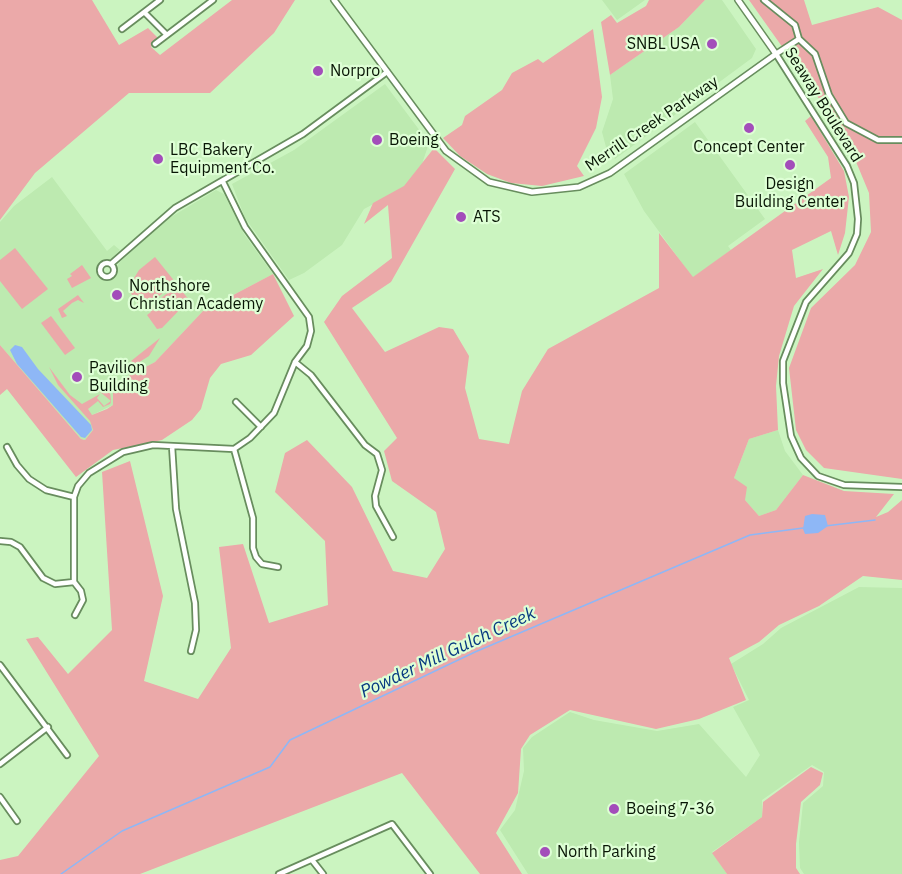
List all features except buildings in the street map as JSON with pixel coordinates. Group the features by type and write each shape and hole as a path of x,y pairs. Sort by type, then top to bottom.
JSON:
{"street":[{"path":"122,29 159,0"},
{"path":"155,44 213,0"},
{"name":"Merrill Creek Parkway","path":"334,0 441,144 463,165 501,187 546,192 579,187 610,173 776,54"},
{"name":"Seaway Boulevard","path":"738,0 776,54 847,166 854,183 858,219 857,234 849,254 806,303 785,354 783,383 791,436 801,458 818,476 843,485 902,487"},
{"path":"764,0 795,25 799,39 815,54 829,95 846,123 878,140 902,140"},
{"path":"145,13 166,34"},
{"path":"776,54 799,39"},
{"path":"111,264 175,207 223,182 303,134 387,72"},
{"path":"75,615 81,606 81,591 74,582 74,497 78,486 106,460 123,452 153,445 234,449 274,413 295,362 307,346 311,331 309,317 245,227 223,182"},
{"path":"295,362 311,375 365,445 377,454 382,470 375,496 376,506 393,537"},
{"path":"236,402 261,427"},
{"path":"172,446 176,509 195,603 196,630 191,651"},
{"path":"7,447 17,465 29,479 46,490 74,497"},
{"path":"234,449 253,518 253,548 256,557 262,564 278,567"},
{"path":"0,541 11,542 20,547 44,578 55,584 74,582"},
{"path":"0,665 67,755"},
{"path":"0,764 48,727"},
{"path":"0,797 17,821"},
{"path":"279,874 392,824 430,874"},
{"path":"312,860 323,874"}],"shaded area":[{"path":"0,0 92,0 119,45 148,28 158,38 151,47 160,55 232,0 295,0 274,33 210,93 129,93 35,173 0,220"},
{"path":"602,0 645,0 617,20"},
{"path":"649,0 705,0 679,27 610,75 601,22 611,15 617,23 646,6"},
{"path":"705,0 722,0 756,49 752,58 615,159 606,147 602,132 613,99 610,75 679,27"},
{"path":"749,0 804,0 812,25 878,7 902,20 902,479 824,468 806,450 796,430 789,368 811,308 855,265 871,232 869,193 852,152 822,103"},
{"path":"593,29 602,97 596,128 577,166 584,176 542,186 511,183 487,174 460,156 443,138 462,125 465,116 502,90 512,73 538,59 543,63"},
{"path":"385,84 429,143 416,182 364,209 342,245 304,273 289,280 245,218 232,184 294,150"},
{"path":"811,116 844,171 849,197 845,233 838,255 831,231 792,250 796,278 823,269 794,306 779,356 776,386 778,430 749,439 734,478 747,487 745,500 759,516 776,510 803,475 844,491 894,494 876,517 888,512 902,500 902,580 863,576 819,606 779,625 759,642 729,658 746,700 699,719 656,729 570,710 530,735 521,749 518,793 496,833 522,874 480,874 402,773 140,874 0,874 0,860 18,856 99,756 26,639 38,637 68,674 112,630 102,472 130,461 163,596 144,681 198,699 231,648 219,547 243,544 269,623 328,605 325,541 275,492 285,453 307,440 352,487 393,571 427,578 445,549 436,512 392,481 384,451 397,438 324,322 342,296 392,258 388,205 364,224 373,203 404,186 434,148 455,169 391,282 352,308 385,352 439,327 453,329 469,356 465,388 479,439 509,444 522,391 548,349 659,288 659,233 693,277 831,178 828,157 805,121"},
{"path":"695,122 765,219 728,246 731,250 693,278 644,211 624,174"},
{"name":"Northshore Christian Academy","path":"52,177 107,251 114,245 120,250 111,259 98,265 98,273 103,279 113,277 119,263 166,220 216,190 224,194 244,234 273,274 203,311 155,362 119,381 113,405 92,415 93,430 85,440 81,439 0,345 0,222 14,206"},
{"path":"15,248 48,289 22,309 0,281 0,260"},
{"path":"155,257 176,283 146,306 143,302 139,305 130,292 131,283 139,270"},
{"path":"82,265 91,278 72,288 67,279"},
{"path":"273,274 294,316 251,355 221,364 210,378 201,409 192,420 162,440 113,450 76,477 7,389 0,395 0,345 81,439 85,440 93,430 90,421 58,385 49,367 70,395 82,404 100,394 97,398 104,406 111,401 103,407 98,401 88,409 92,415 113,405 113,389 119,381 155,362 203,311"},
{"path":"178,285 181,290 184,288 182,291 189,300 162,328 157,329 147,315 151,312 148,308"},
{"path":"78,295 84,303 78,300 72,303 63,311 67,316 62,318 58,309"},
{"path":"51,316 75,348 65,355 41,323"},
{"path":"160,338 149,356 138,363 131,361"},
{"path":"109,385 111,400 99,391"},
{"path":"778,430 785,451 803,475 776,510 759,516 745,500 734,478 749,439"},
{"path":"859,587 902,588 902,874 804,874 800,868 799,842 803,803 823,786 824,772 812,765 762,800 762,817 712,852 727,874 528,874 500,830 515,810 524,771 523,748 532,737 570,712 594,720 657,731 699,724 746,777 760,755 733,707 749,700 731,664 763,644 781,628"},
{"path":"811,767 823,773 820,785 801,802 796,844 796,868 800,874 727,874 712,853 762,817 763,802"}],"water":[{"path":"15,345 22,347 38,369 91,425 92,430 85,438 81,437 17,364 10,350"},
{"path":"825,515 828,526 818,533 805,534 803,529 805,516"}],"waterway":[{"name":"Powder Mill Gulch Creek","path":"825,526 875,520"},
{"name":"Powder Mill Gulch Creek","path":"61,874 122,831 270,767 290,740 475,652 750,535 803,528"}],"place":[{"name":"SNBL USA","path":"712,44"},
{"name":"Norpro","path":"318,71"},
{"name":"Concept Center","path":"749,128"},
{"name":"Boeing","path":"377,140"},
{"name":"LBC Bakery Equipment Co.","path":"158,159"},
{"name":"Design Building Center","path":"790,165"},
{"name":"ATS","path":"461,217"},
{"name":"Northshore Christian Academy","path":"117,295"},
{"name":"Pavilion Building","path":"77,377"},
{"name":"Boeing 7-36","path":"614,809"},
{"name":"North Parking","path":"545,852"}]}
